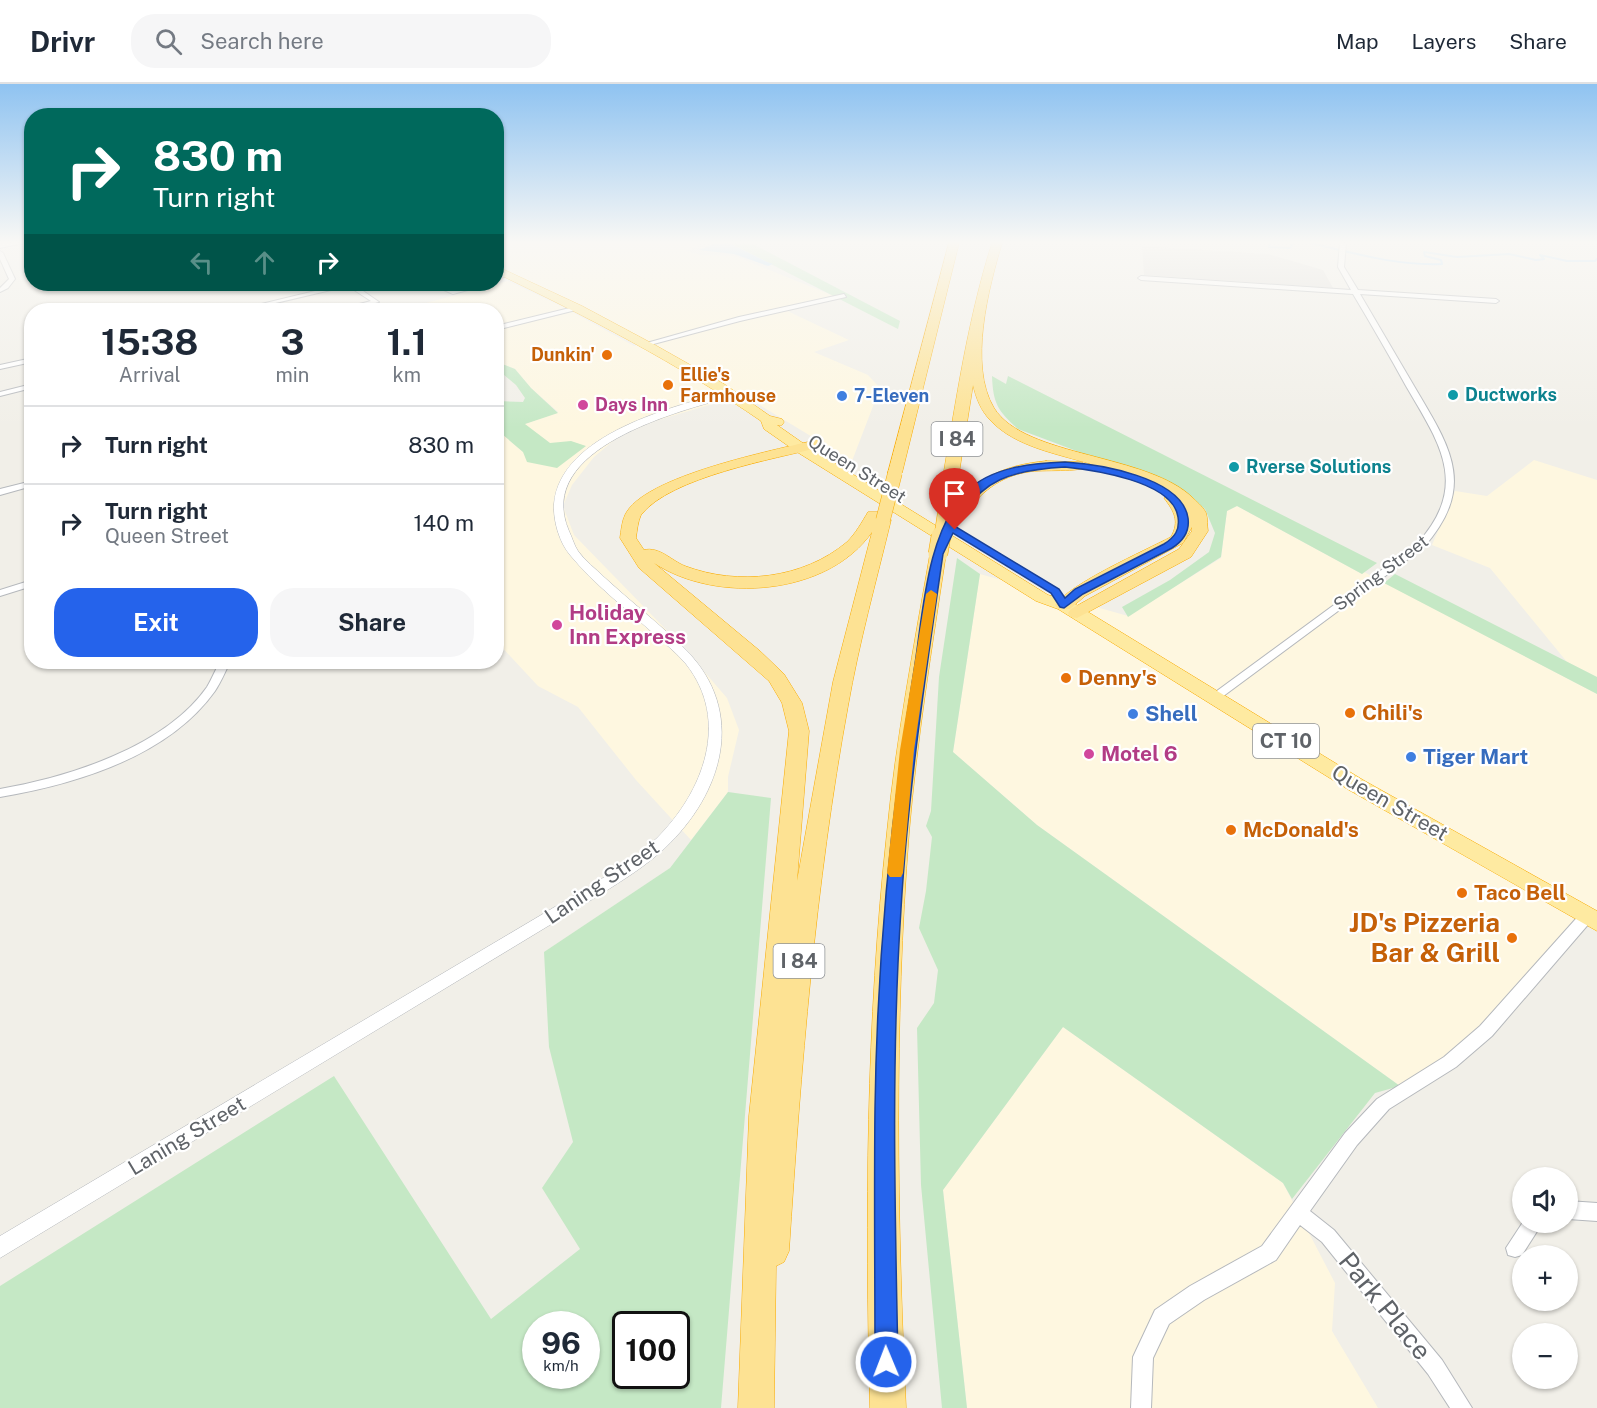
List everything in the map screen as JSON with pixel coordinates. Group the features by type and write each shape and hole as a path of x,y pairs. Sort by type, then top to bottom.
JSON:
{"highway":[{"name":"Queen Street","path":"571,305 646,344 731,394 766,419 769,426 809,447 1042,598 1070,609 1356,785 1592,919"},
{"name":"I 84","path":"762,1408 785,1098 806,902 839,703 879,517 895,473 939,305"},
{"path":"980,305 974,376 989,410 1009,428 1026,438 1057,450 1157,480 1184,498 1197,514 1200,522 1198,538 1185,553 1070,609"},
{"name":"I 84","path":"952,509 974,376"},
{"path":"809,447 794,456 688,487 665,497 648,510 639,526 644,547 666,566 706,579 742,582 781,579 814,569 841,555 879,517"},
{"path":"756,1408 764,1116 800,731 792,703 777,678 645,564 631,549 625,534 630,517 637,508 668,488 784,451 809,447"},
{"path":"888,1408 884,1184 889,964 905,769 938,554 952,509 996,476 1019,469 1048,465 1080,465 1118,472 1149,484 1173,499 1179,506 1184,520 1184,527 1177,540 1079,592 1070,609"}],"street":[{"path":"646,344 739,319 804,305"},
{"name":"Spring Street","path":"1214,698 1420,546 1437,529 1442,520 1449,487 1448,459 1433,424 1363,305"},
{"path":"504,326 578,308"},
{"path":"0,367 24,362"},
{"path":"0,394 24,388"},
{"name":"Laning Street","path":"0,1248 586,896 641,860 679,824 704,787 714,761 718,736 713,704 705,683 693,664 573,552 558,520 558,500 566,480 579,462 613,436 655,416 731,394"},
{"path":"0,492 24,485"},
{"path":"0,593 24,586"},
{"path":"0,793 72,776 116,759 146,744 199,703 212,687 221,669"},
{"path":"1141,1408 1143,1357 1162,1317 1197,1293 1269,1253 1351,1139 1383,1104 1450,1062 1486,1031 1592,919"},
{"path":"1578,1211 1597,1212"},
{"name":"Park Place","path":"1298,1212 1328,1236 1435,1367 1462,1408"}],"shaded area":[{"path":"504,305 558,305 634,346 648,342 573,305 800,305 783,309 849,340 814,352 868,375 880,388 852,461 743,395 655,421 619,436 594,457 572,485 563,506 574,535 682,646 727,698 739,730 728,777 728,792 691,840 636,780 578,707 538,686 504,650 504,436 523,452 560,443 550,443 524,424 558,412 531,388 515,369 504,365"},
{"path":"1534,460 1597,480 1597,677 1567,662 1490,568 1432,545 1455,491 1487,496"},
{"path":"1237,506 1362,574 1364,572 1597,694 1597,910 1594,909 1492,1034 1400,1086 1037,825 953,752 980,574 1128,616 1221,558 1227,511"},
{"path":"1063,1027 1283,1183 1335,1283 1332,1331 1378,1408 967,1408 943,1190"}],"green space":[{"path":"851,305 869,305 900,321 898,329"},
{"path":"504,365 515,369 531,388 558,413 525,424 550,443 571,441 586,446 557,468 527,462 523,452 504,436 504,401 523,402 525,398 516,385 504,375"},
{"path":"992,376 1006,384 1008,376 1377,563 1362,574 1237,506 1227,511 1221,557 1128,617 1122,607 1170,580 1209,552 1215,533 1205,509 1180,490 1018,429 1006,417 995,400"},
{"path":"957,558 980,574 953,752 1037,825 1400,1086 1375,1093 1292,1199 1283,1183 1063,1027 943,1190 967,1408 942,1408 921,1185 917,1028 934,1003 938,970 919,928 932,837 926,826 931,811 939,677"},
{"path":"1395,574 1597,677 1597,694 1384,583"},
{"path":"728,792 771,798 721,1408 0,1408 0,1286 334,1076 491,1319 580,1249 542,1188 573,1142 549,1047 544,952 670,868"}],"slow traffic":[{"path":"895,873 907,750 931,594"}],"place":[{"name":"Dunkin'","path":"607,355"},
{"name":"Ellie's Farmhouse","path":"668,385"},
{"name":"Ductworks","path":"1453,395"},
{"name":"7-Eleven","path":"842,396"},
{"name":"Days Inn","path":"583,405"},
{"name":"Rverse Solutions","path":"1234,467"},
{"name":"Holiday Inn Express","path":"557,625"},
{"name":"Denny's","path":"1066,678"},
{"name":"Chili's","path":"1350,713"},
{"name":"Shell","path":"1133,714"},
{"name":"Motel 6","path":"1089,754"},
{"name":"Tiger Mart","path":"1411,757"},
{"name":"McDonald's","path":"1231,830"},
{"name":"Taco Bell","path":"1462,893"},
{"name":"JD's Pizzeria Bar & Grill","path":"1512,938"}],"route":[{"path":"886,1362 884,1107 892,911 912,713 938,554 965,500 978,487 1006,472 1033,466 1065,465 1118,472 1158,488 1179,506 1184,520 1182,534 1177,540 1079,592 1064,605 1055,591 955,530"}]}
